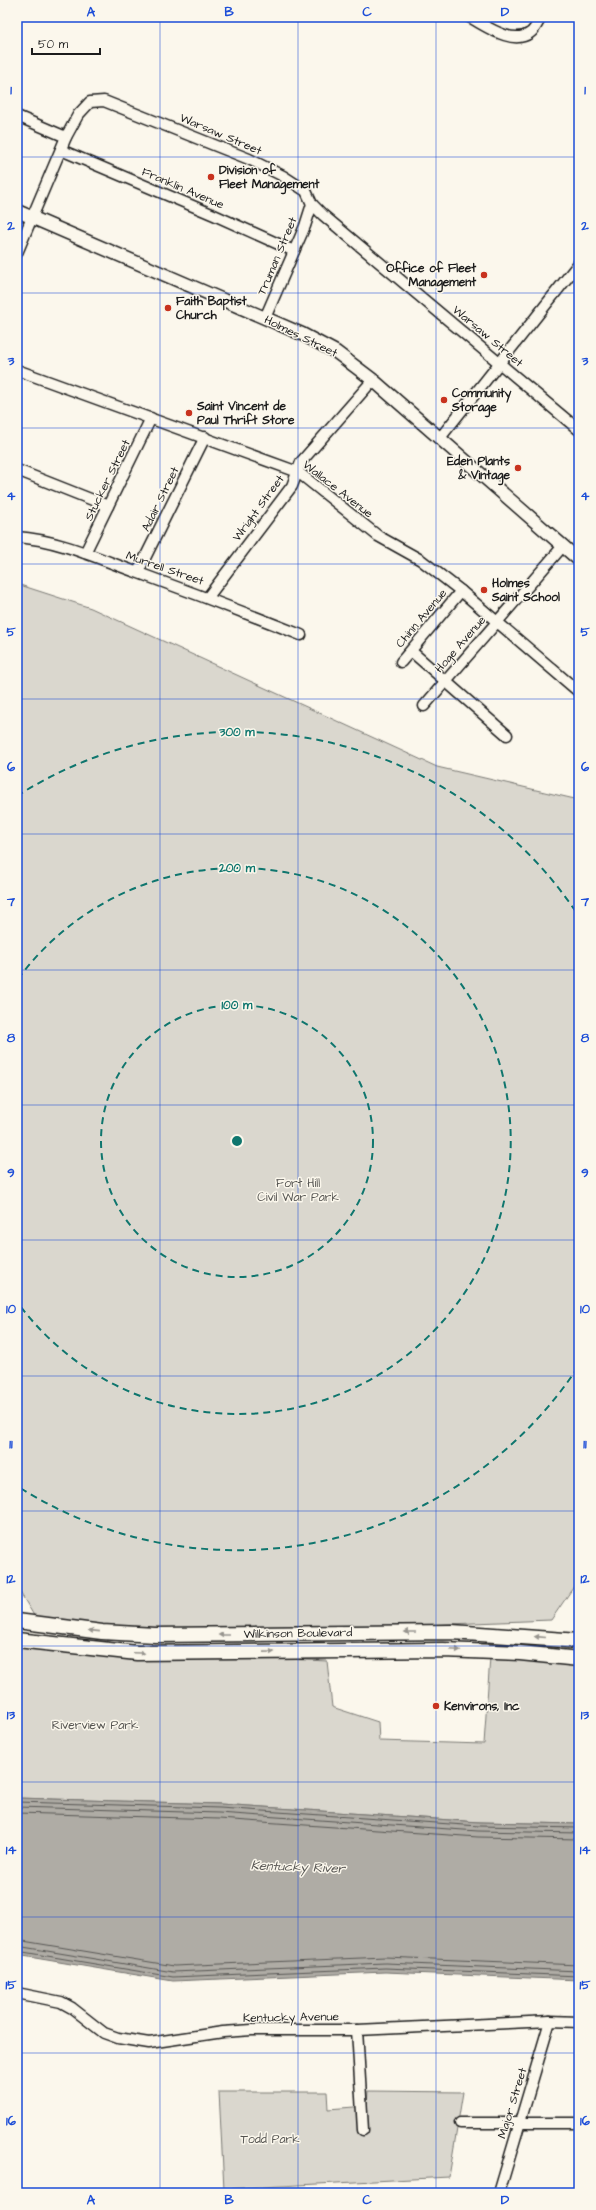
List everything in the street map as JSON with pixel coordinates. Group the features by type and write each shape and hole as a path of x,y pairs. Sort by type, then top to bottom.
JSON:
{"highway":[{"name":"Wilkinson Boulevard","path":"17,1621 102,1632 155,1635 452,1632 579,1640"},
{"name":"Wilkinson Boulevard","path":"17,1640 137,1653 442,1650 520,1653 579,1659"}],"main road":[{"name":"Holmes Street","path":"17,211 265,318 330,348 372,380 579,560"}],"street":[{"path":"468,17 507,36 516,38 524,37 532,32 541,17"},
{"name":"Warsaw Street","path":"66,137 78,115 90,102 104,101 249,159 283,176 306,191 312,204 348,237 501,363 579,430"},
{"path":"17,116 66,137 17,253"},
{"name":"Franklin Avenue","path":"61,150 214,215 294,251"},
{"name":"Truman Street","path":"265,318 305,226 312,204"},
{"path":"440,438 579,263"},
{"name":"Wallace Avenue","path":"17,370 298,472 378,536 421,560 461,591 579,692"},
{"name":"Wright Street","path":"208,597 292,486 301,462 372,380"},
{"name":"Stucker Street","path":"86,553 151,418"},
{"name":"Adair Street","path":"138,572 205,437"},
{"path":"17,470 108,506"},
{"name":"Murrell Street","path":"17,537 42,540 86,553 208,597 300,635"},
{"name":"Hoge Avenue","path":"424,706 562,546"},
{"name":"Chinn Avenue","path":"401,662 461,591"},
{"path":"410,651 507,735"},
{"name":"Kentucky Avenue","path":"17,1993 61,2002 72,2008 104,2033 118,2038 149,2043 223,2032 282,2029 357,2030 550,2021 579,2022"},
{"name":"Major Street","path":"499,2193 550,2021"},
{"path":"357,2030 363,2130"},
{"path":"460,2123 579,2123"}],"green space":[{"name":"Fort Hill Civil War Park","path":"17,584 91,608 437,767 579,800 579,1579 551,1620 167,1635 39,1624 17,1587"},
{"name":"Riverview Park","path":"17,1646 327,1661 332,1707 378,1722 379,1741 484,1744 490,1657 579,1665 579,1824 479,1822 220,1804 17,1798"},
{"name":"Todd Park","path":"368,2091 463,2092 449,2177 224,2189 219,2092 327,2092 328,2109 367,2106"}],"water":[{"name":"Kentucky River","path":"17,1798 220,1804 479,1822 579,1824 579,1980 385,1972 173,1981 17,1955"}],"place":[{"name":"Division of Fleet Management","path":"211,177"},
{"name":"Office of Fleet Management","path":"484,275"},
{"name":"Faith Baptist Church","path":"168,308"},
{"name":"Community Storage","path":"444,400"},
{"name":"Saint Vincent de Paul Thrift Store","path":"189,413"},
{"name":"Eden Plants & Vintage","path":"518,468"},
{"name":"Holmes Saint School","path":"484,590"},
{"name":"Kenvirons, Inc","path":"436,1706"}]}
